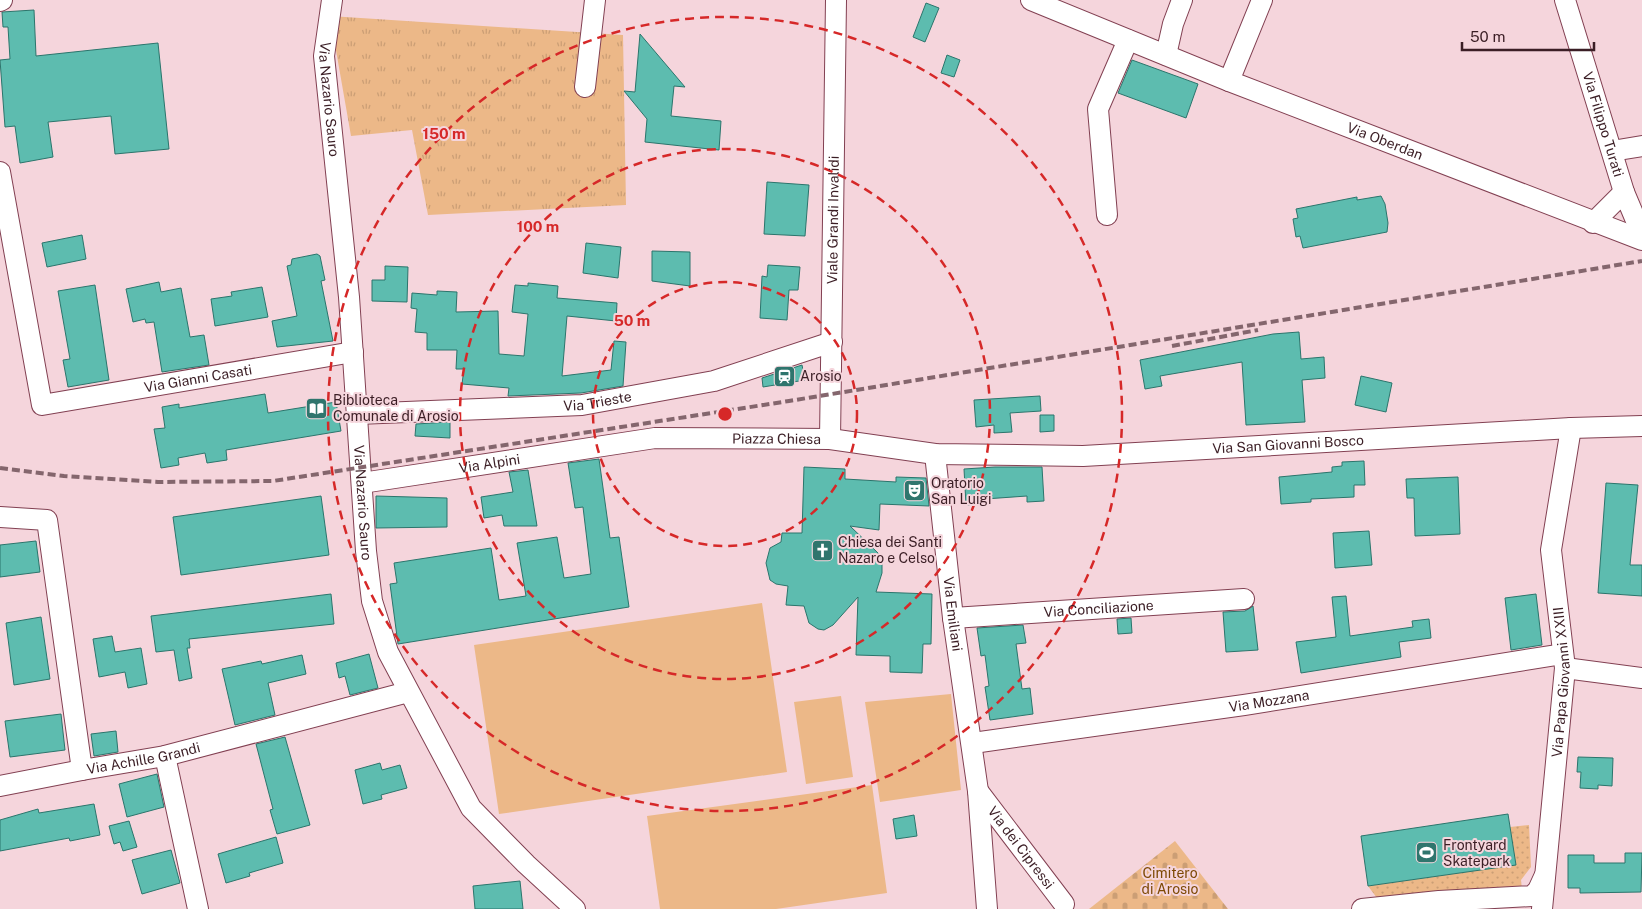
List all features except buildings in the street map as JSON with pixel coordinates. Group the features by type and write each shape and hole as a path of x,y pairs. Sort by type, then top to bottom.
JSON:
{"street":[{"name":"Via Nazario Sauro","path":"332,0 324,56 353,352 372,601 388,652 471,808 526,864 575,909"},
{"path":"585,87 595,0"},
{"name":"Viale Grandi Invalidi","path":"830,439 836,0"},
{"name":"Via Oberdan","path":"1031,0 1229,81 1593,223 1642,240"},
{"path":"1166,55 1173,24 1182,0"},
{"path":"1229,81 1262,0"},
{"name":"Via Filippo Turati","path":"1565,0 1624,192 1642,235"},
{"path":"1108,215 1098,110 1128,40"},
{"path":"1612,151 1642,146"},
{"name":"Via Gianni Casati","path":"0,172 42,405 353,352"},
{"name":"Via Filippo Turati","path":"1593,223 1624,192"},
{"name":"Via Trieste","path":"357,414 582,405 714,381 832,342"},
{"name":"Via San Giovanni Bosco","path":"935,454 1083,456 1571,428 1642,426"},
{"name":"Via Papa Giovanni XXIII","path":"1542,909 1564,661 1551,550 1571,428"},
{"name":"Piazza Chiesa","path":"618,442 655,438 830,439 935,454"},
{"name":"Via Alpini","path":"362,483 618,442"},
{"name":"Via Emiliani","path":"935,454 953,618 972,743"},
{"name":"Via Achille Grandi","path":"0,517 47,520 82,770 165,756 408,692"},
{"name":"Via Conciliazione","path":"953,618 1244,599"},
{"name":"Via Mozzana","path":"972,743 1564,661 1642,678"},
{"name":"Via dei Cipressi","path":"972,743 988,909"},
{"path":"165,756 198,909"},
{"path":"0,786 82,770"},
{"name":"Via dei Cipressi","path":"978,791 1064,904"},
{"path":"1362,909 1439,901 1532,896 1538,890 1544,875"}],"green space":[{"path":"330,16 623,35 626,205 428,215 412,130 351,136"},
{"path":"762,603 787,772 499,814 474,645"},
{"path":"951,694 961,790 880,802 865,702"},
{"path":"841,696 853,777 806,784 794,702"},
{"path":"872,785 887,893 776,909 660,909 647,816"},
{"path":"1529,825 1531,867 1521,880 1522,890 1377,898 1368,886 1515,865 1510,827"},
{"name":"Cimitero di Arosio","path":"1175,841 1228,909 1089,909"}],"railway":[{"path":"0,468 64,476 158,482 273,481 789,401 1642,261"},
{"path":"1172,346 1258,330"}],"place":[{"name":"Arosio","path":"784,376"},
{"name":"Biblioteca Comunale di Arosio","path":"317,408"},
{"name":"Oratorio San Luigi","path":"915,491"},
{"name":"Chiesa dei Santi Nazaro e Celso","path":"822,550"},
{"name":"Frontyard Skatepark","path":"1427,853"}]}
